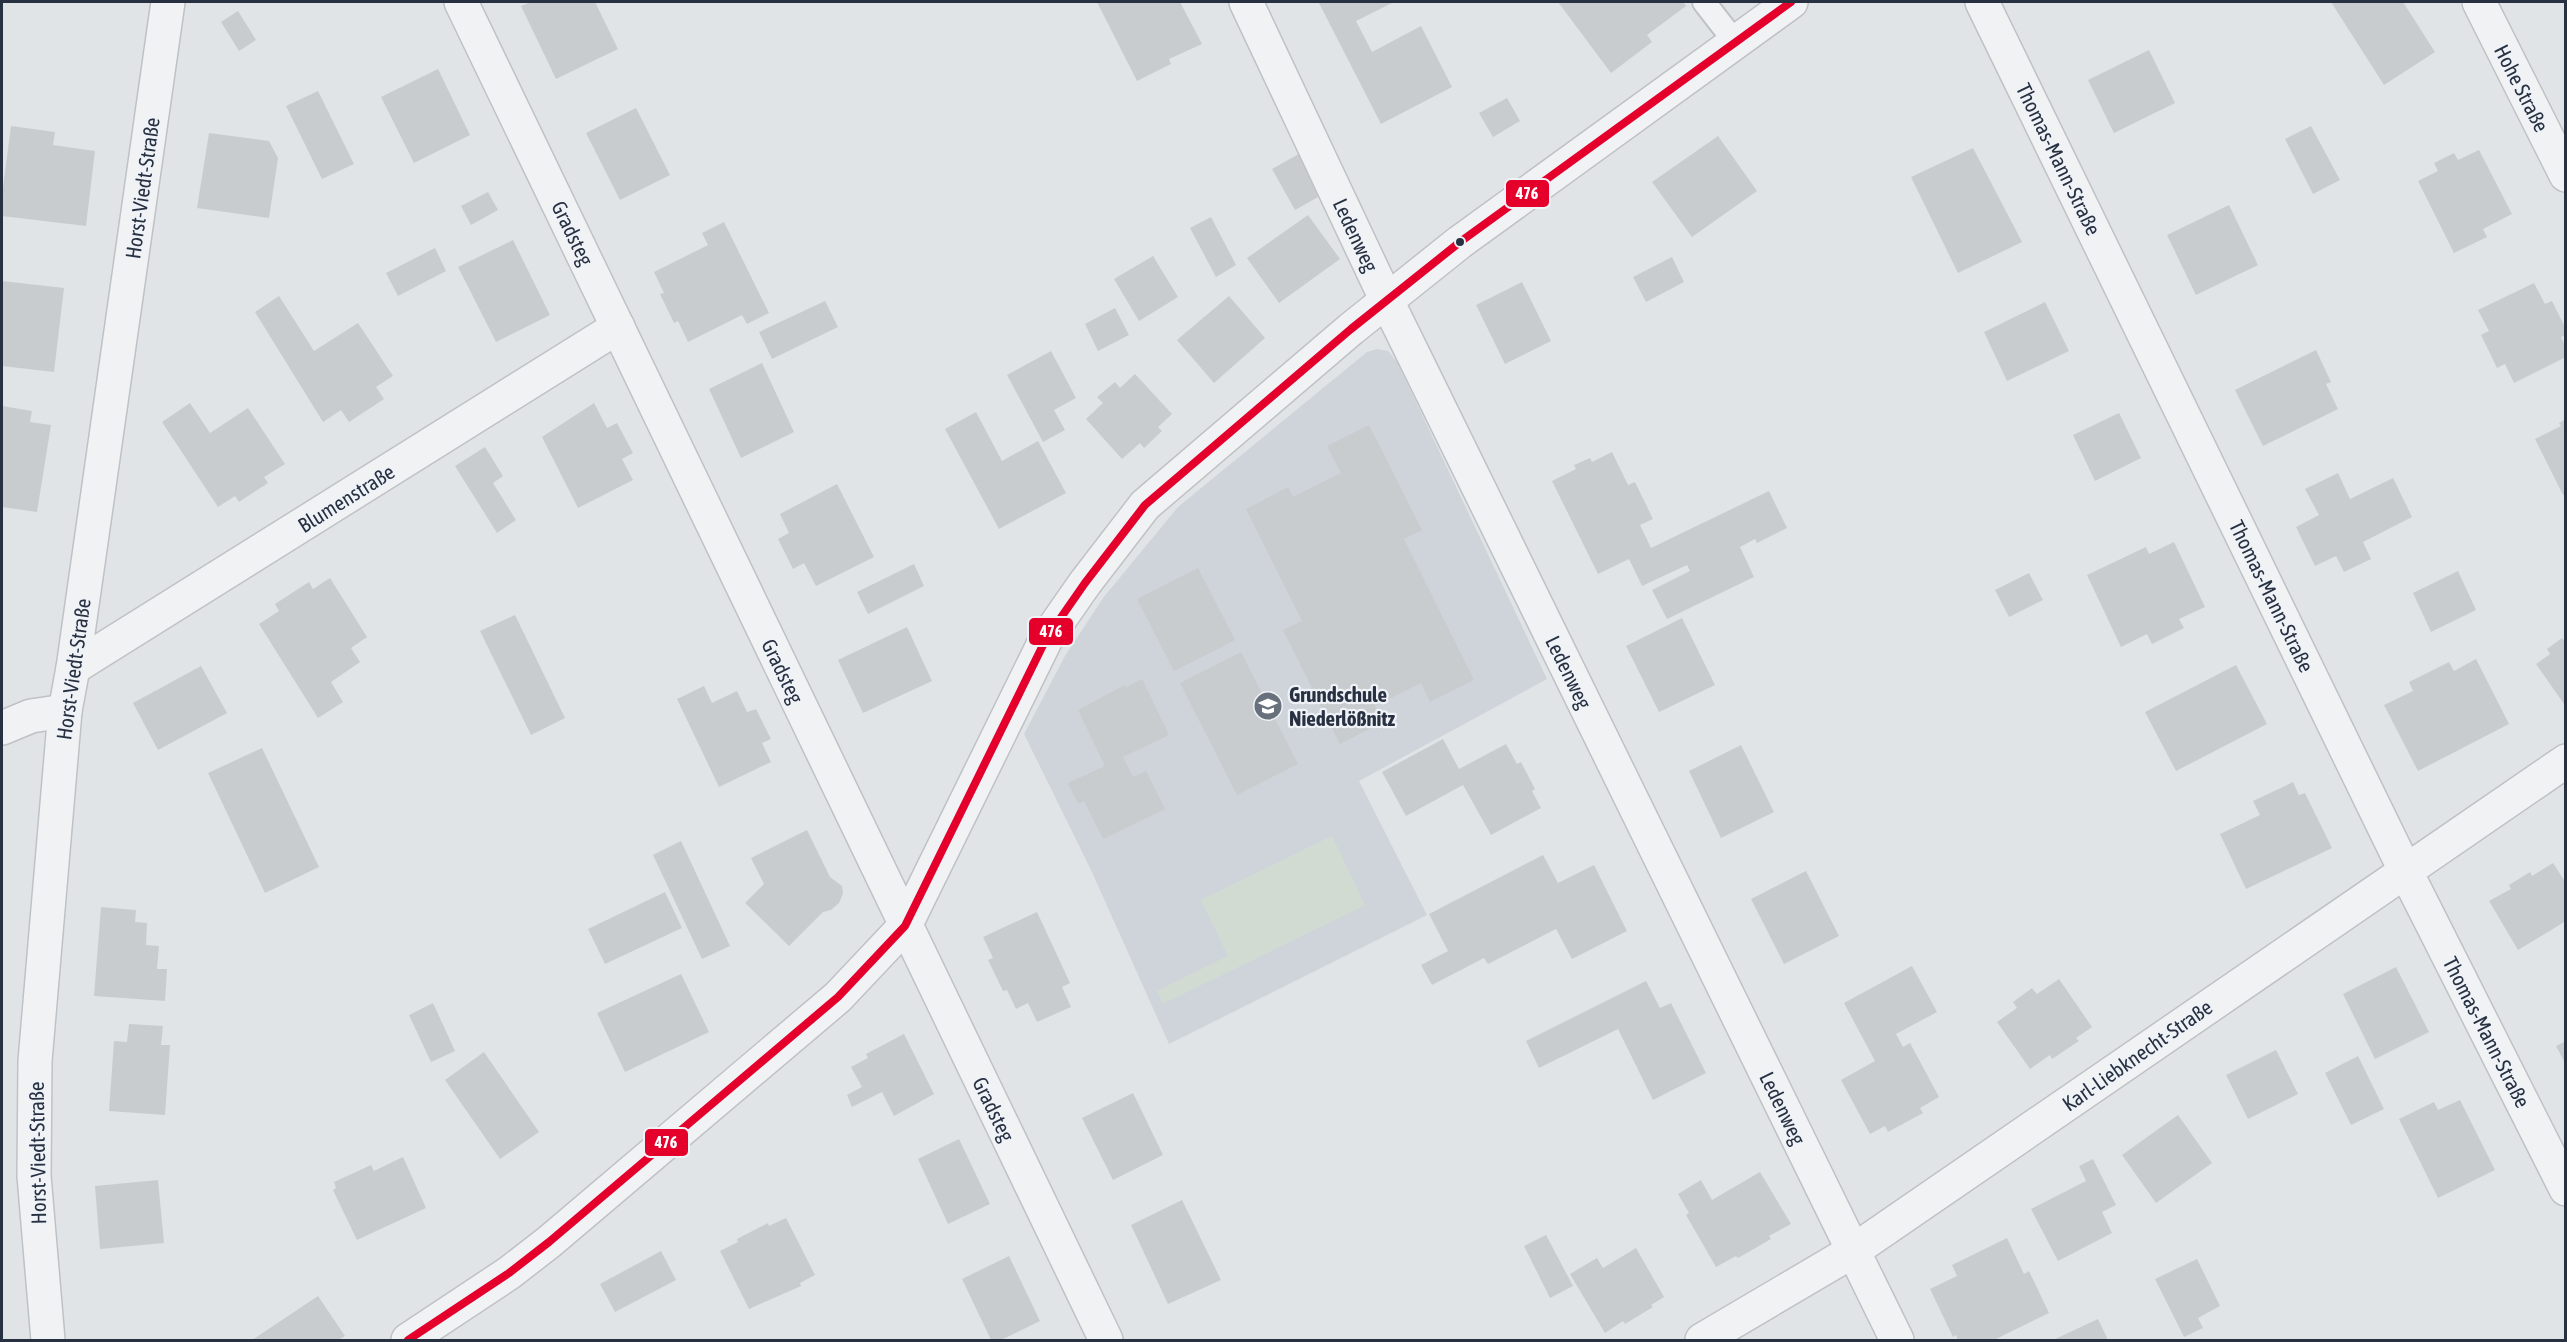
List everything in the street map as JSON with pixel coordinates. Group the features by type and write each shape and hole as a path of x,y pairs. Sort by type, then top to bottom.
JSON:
{"street":[{"name":"Horst-Viedt-Straße","path":"48,1341 34,1176 35,1061 65,711 74,668 168,2"},
{"name":"Gradsteg","path":"461,2 1106,1341"},
{"name":"Ledenweg","path":"1246,2 1387,301 1898,1341"},
{"path":"408,1341 509,1273 549,1242 838,997 905,926 1046,639 1145,505 1460,242 1791,2"},
{"name":"Thomas-Mann-Straße","path":"1982,2 2406,870 2565,1189"},
{"name":"Hohe Straße","path":"2479,2 2565,175"},
{"name":"Blumenstraße","path":"74,668 618,327"},
{"path":"2,728 31,716 65,711"},
{"name":"Karl-Liebknecht-Straße","path":"1702,1341 1853,1251 2565,761"}],"lane":[{"path":"1704,2 1735,42"}],"shaded area":[{"name":"Grundschule Niederlößnitz","path":"1377,349 1388,351 1397,362 1547,679 1359,781 1427,915 1169,1044 1091,870 1024,734 1065,656 1103,598 1178,507 1367,352"},
{"path":"1332,836 1365,905 1163,1004 1157,991 1228,956 1201,900"}],"building":[{"path":"531,2 595,2 618,49 556,79 521,6"},
{"path":"1097,2 1180,2 1202,44 1169,59 1171,64 1137,81"},
{"path":"1394,2 1356,21 1372,52 1421,26 1452,87 1381,124 1319,3"},
{"path":"1558,2 1683,2 1686,6 1647,35 1652,42 1611,73"},
{"path":"2331,2 2403,2 2435,52 2384,85"},
{"path":"238,11 256,40 239,51 221,22"},
{"path":"2149,50 2175,103 2114,133 2088,80"},
{"path":"438,69 470,135 414,163 381,97"},
{"path":"318,91 354,164 322,179 286,106"},
{"path":"1507,98 1520,121 1493,137 1479,113"},
{"path":"636,108 670,175 620,200 586,133"},
{"path":"11,126 55,132 53,145 95,151 86,226 2,216 2,195"},
{"path":"2311,126 2340,180 2313,194 2285,139"},
{"path":"209,133 269,141 278,158 269,218 197,208"},
{"path":"1718,136 1757,191 1692,237 1652,182"},
{"path":"1973,148 2022,242 1958,273 1911,177"},
{"path":"2479,150 2512,214 2483,229 2487,237 2454,253 2418,181 2438,171 2434,163 2454,153 2458,160"},
{"path":"1304,151 1327,192 1295,210 1272,169"},
{"path":"488,192 498,210 471,225 461,206"},
{"path":"2229,205 2258,265 2196,295 2167,235"},
{"path":"1308,215 1340,259 1279,303 1247,258"},
{"path":"1211,217 1236,265 1216,277 1190,228"},
{"path":"724,222 769,313 747,324 742,315 688,342 678,321 674,323 660,294 664,293 654,272 708,245 702,233"},
{"path":"513,240 550,315 496,342 458,267"},
{"path":"435,248 446,271 398,296 386,273"},
{"path":"1153,256 1178,297 1139,321 1114,279"},
{"path":"1672,257 1684,282 1646,302 1633,277"},
{"path":"2,281 64,288 54,372 2,366"},
{"path":"1522,282 1551,341 1505,364 1476,305"},
{"path":"2534,283 2545,304 2552,301 2566,329 2566,335 2561,337 2566,347 2566,357 2514,383 2505,364 2497,368 2481,335 2489,331 2478,310"},
{"path":"279,296 314,351 358,323 393,376 376,387 384,399 349,422 341,410 323,422 255,312"},
{"path":"1229,296 1265,338 1214,383 1177,340"},
{"path":"825,301 838,327 772,359 759,332"},
{"path":"2045,302 2069,351 2007,381 1984,332"},
{"path":"1115,308 1129,335 1098,351 1085,324"},
{"path":"2316,350 2331,382 2326,384 2338,409 2263,446 2235,390"},
{"path":"1051,351 1076,398 1054,410 1065,430 1043,442 1007,375"},
{"path":"762,363 794,432 741,458 709,389"},
{"path":"1135,374 1172,414 1158,427 1162,431 1144,448 1140,443 1122,459 1086,419 1103,403 1097,397 1115,382 1120,388"},
{"path":"190,403 210,433 248,408 285,464 264,477 268,483 239,502 235,496 218,507 162,422"},
{"path":"594,403 607,428 617,423 633,453 622,459 633,480 578,508 542,437"},
{"path":"2,406 32,411 30,422 51,425 37,512 2,507"},
{"path":"976,412 1002,461 1038,441 1066,493 999,529 945,429"},
{"path":"2119,413 2141,458 2095,481 2073,435"},
{"path":"2566,419 2566,494 2563,495 2535,439 2561,426 2559,423"},
{"path":"1369,425 1422,530 1404,539 1474,680 1430,702 1421,683 1375,706 1383,722 1340,744 1283,630 1302,621 1246,509 1288,487 1293,497 1341,473 1327,446"},
{"path":"485,447 503,476 493,483 516,520 497,533 455,466"},
{"path":"1612,452 1628,485 1635,482 1653,519 1640,525 1651,548 1769,491 1787,528 1757,543 1755,539 1740,547 1754,577 1667,619 1652,590 1690,571 1687,565 1642,586 1629,559 1598,574 1552,481 1576,469 1574,465 1590,458 1592,462"},
{"path":"2338,473 2350,499 2393,478 2412,517 2363,542 2371,559 2344,572 2336,556 2315,566 2296,527 2319,515 2305,489"},
{"path":"837,484 874,557 816,586 804,563 793,569 778,539 789,533 780,514"},
{"path":"2174,542 2205,607 2179,619 2184,628 2152,644 2147,634 2121,647 2087,575 2146,547 2149,554"},
{"path":"914,564 924,586 868,614 857,592"},
{"path":"1198,568 1235,640 1174,671 1137,599"},
{"path":"2458,571 2476,610 2431,632 2413,593"},
{"path":"2029,573 2043,600 2009,617 1995,590"},
{"path":"330,578 367,637 351,648 360,662 331,682 343,702 318,718 259,624 279,611 275,604 309,582 313,589"},
{"path":"515,615 565,718 531,735 480,631"},
{"path":"1682,618 1715,685 1659,712 1626,646"},
{"path":"907,627 932,681 863,713 838,660"},
{"path":"2562,638 2566,643 2564,704 2536,664 2550,654 2547,649"},
{"path":"1241,652 1298,764 1237,795 1180,683"},
{"path":"2476,659 2509,724 2418,771 2384,705 2413,691 2409,682 2449,662 2454,671"},
{"path":"2236,665 2267,724 2176,771 2145,712"},
{"path":"201,666 227,713 158,750 133,703"},
{"path":"1142,679 1169,735 1123,757 1133,777 1146,771 1165,809 1103,839 1084,801 1078,804 1068,783 1105,766 1078,710 1125,685 1125,688"},
{"path":"704,686 712,703 737,691 747,712 756,709 771,739 762,743 771,762 719,787 677,699"},
{"path":"1443,739 1459,769 1506,744 1517,764 1521,762 1535,789 1532,791 1541,808 1491,835 1463,785 1406,816 1382,772"},
{"path":"1741,745 1774,812 1721,838 1689,771"},
{"path":"262,748 319,867 265,893 208,773"},
{"path":"2293,782 2299,795 2305,793 2332,848 2246,889 2220,834 2260,815 2253,801"},
{"path":"807,830 830,877 842,886 843,894 839,903 831,910 823,912 789,946 745,903 764,884 751,858"},
{"path":"681,841 730,946 702,959 653,855"},
{"path":"1543,855 1558,883 1594,865 1627,931 1572,959 1556,929 1488,964 1484,958 1432,985 1421,965 1448,951 1429,914"},
{"path":"2553,863 2566,883 2566,921 2518,950 2489,901 2511,889 2509,885 2530,872 2532,876"},
{"path":"1806,871 1839,936 1784,964 1751,899"},
{"path":"665,892 682,928 605,964 588,929"},
{"path":"101,907 136,910 135,922 147,923 146,945 159,946 157,969 167,969 165,1001 94,996"},
{"path":"1037,912 1070,983 1062,987 1071,1007 1037,1022 1028,1003 1016,1009 1007,990 1003,991 988,960 993,958 983,937"},
{"path":"1912,966 1937,1012 1896,1034 1903,1047 1910,1043 1939,1097 1920,1108 1923,1113 1888,1132 1885,1126 1870,1134 1841,1080 1875,1061 1844,1003"},
{"path":"2396,967 2429,1032 2375,1059 2343,994"},
{"path":"681,974 709,1032 625,1072 597,1013"},
{"path":"2059,979 2092,1027 2076,1038 2079,1041 2052,1059 2050,1055 2030,1069 1997,1022 2017,1008 2013,1002 2032,988 2037,994"},
{"path":"1646,981 1660,1008 1671,1003 1706,1073 1653,1100 1618,1029 1539,1068 1526,1041"},
{"path":"433,1003 455,1051 431,1062 409,1015"},
{"path":"129,1024 163,1026 161,1045 170,1045 165,1115 109,1111 114,1041 127,1042"},
{"path":"904,1034 934,1094 894,1116 882,1092 852,1107 847,1095 862,1087 851,1067 868,1058 866,1054"},
{"path":"2566,1041 2566,1065 2556,1046"},
{"path":"2276,1050 2298,1094 2248,1119 2226,1075"},
{"path":"484,1052 539,1132 500,1159 445,1080"},
{"path":"2358,1056 2384,1109 2351,1125 2325,1073"},
{"path":"1133,1093 1163,1155 1113,1180 1082,1118"},
{"path":"2460,1100 2495,1170 2438,1198 2399,1119 2434,1102 2438,1110"},
{"path":"2178,1115 2212,1163 2156,1203 2122,1155"},
{"path":"959,1139 990,1204 948,1224 918,1159"},
{"path":"403,1157 426,1208 357,1240 333,1190 336,1188 334,1182 371,1165 374,1171"},
{"path":"2093,1159 2116,1205 2102,1212 2112,1233 2058,1261 2031,1209 2086,1181 2079,1166"},
{"path":"1760,1172 1791,1224 1769,1236 1771,1239 1738,1258 1736,1256 1716,1267 1686,1215 1689,1213 1678,1194 1701,1180 1712,1200"},
{"path":"158,1180 164,1243 100,1249 95,1186"},
{"path":"1182,1200 1221,1280 1168,1304 1131,1225"},
{"path":"786,1218 815,1275 800,1283 801,1286 749,1309 720,1251 768,1223 769,1226"},
{"path":"1546,1235 1573,1286 1550,1298 1524,1246"},
{"path":"2007,1238 2024,1274 2029,1271 2049,1313 1994,1340 1958,1340 1956,1335 1953,1337 1930,1289 1957,1276 1952,1265"},
{"path":"1636,1248 1664,1297 1651,1305 1653,1307 1625,1324 1623,1321 1605,1333 1570,1274 1597,1258 1603,1268"},
{"path":"661,1251 676,1280 615,1312 600,1284"},
{"path":"1009,1256 1040,1321 1001,1340 991,1340 962,1279"},
{"path":"2197,1259 2220,1306 2198,1318 2203,1328 2184,1337 2155,1279"},
{"path":"318,1296 345,1336 338,1340 252,1340"},
{"path":"2098,1319 2108,1340 2053,1340"}],"transit line":[{"name":"476","path":"408,1340 509,1273 549,1242 838,997 905,926 1046,639 1085,583 1145,505 1351,329 1460,242 1791,2"}],"place":[{"name":"Grundschule Niederlößnitz","path":"1268,706"}]}
